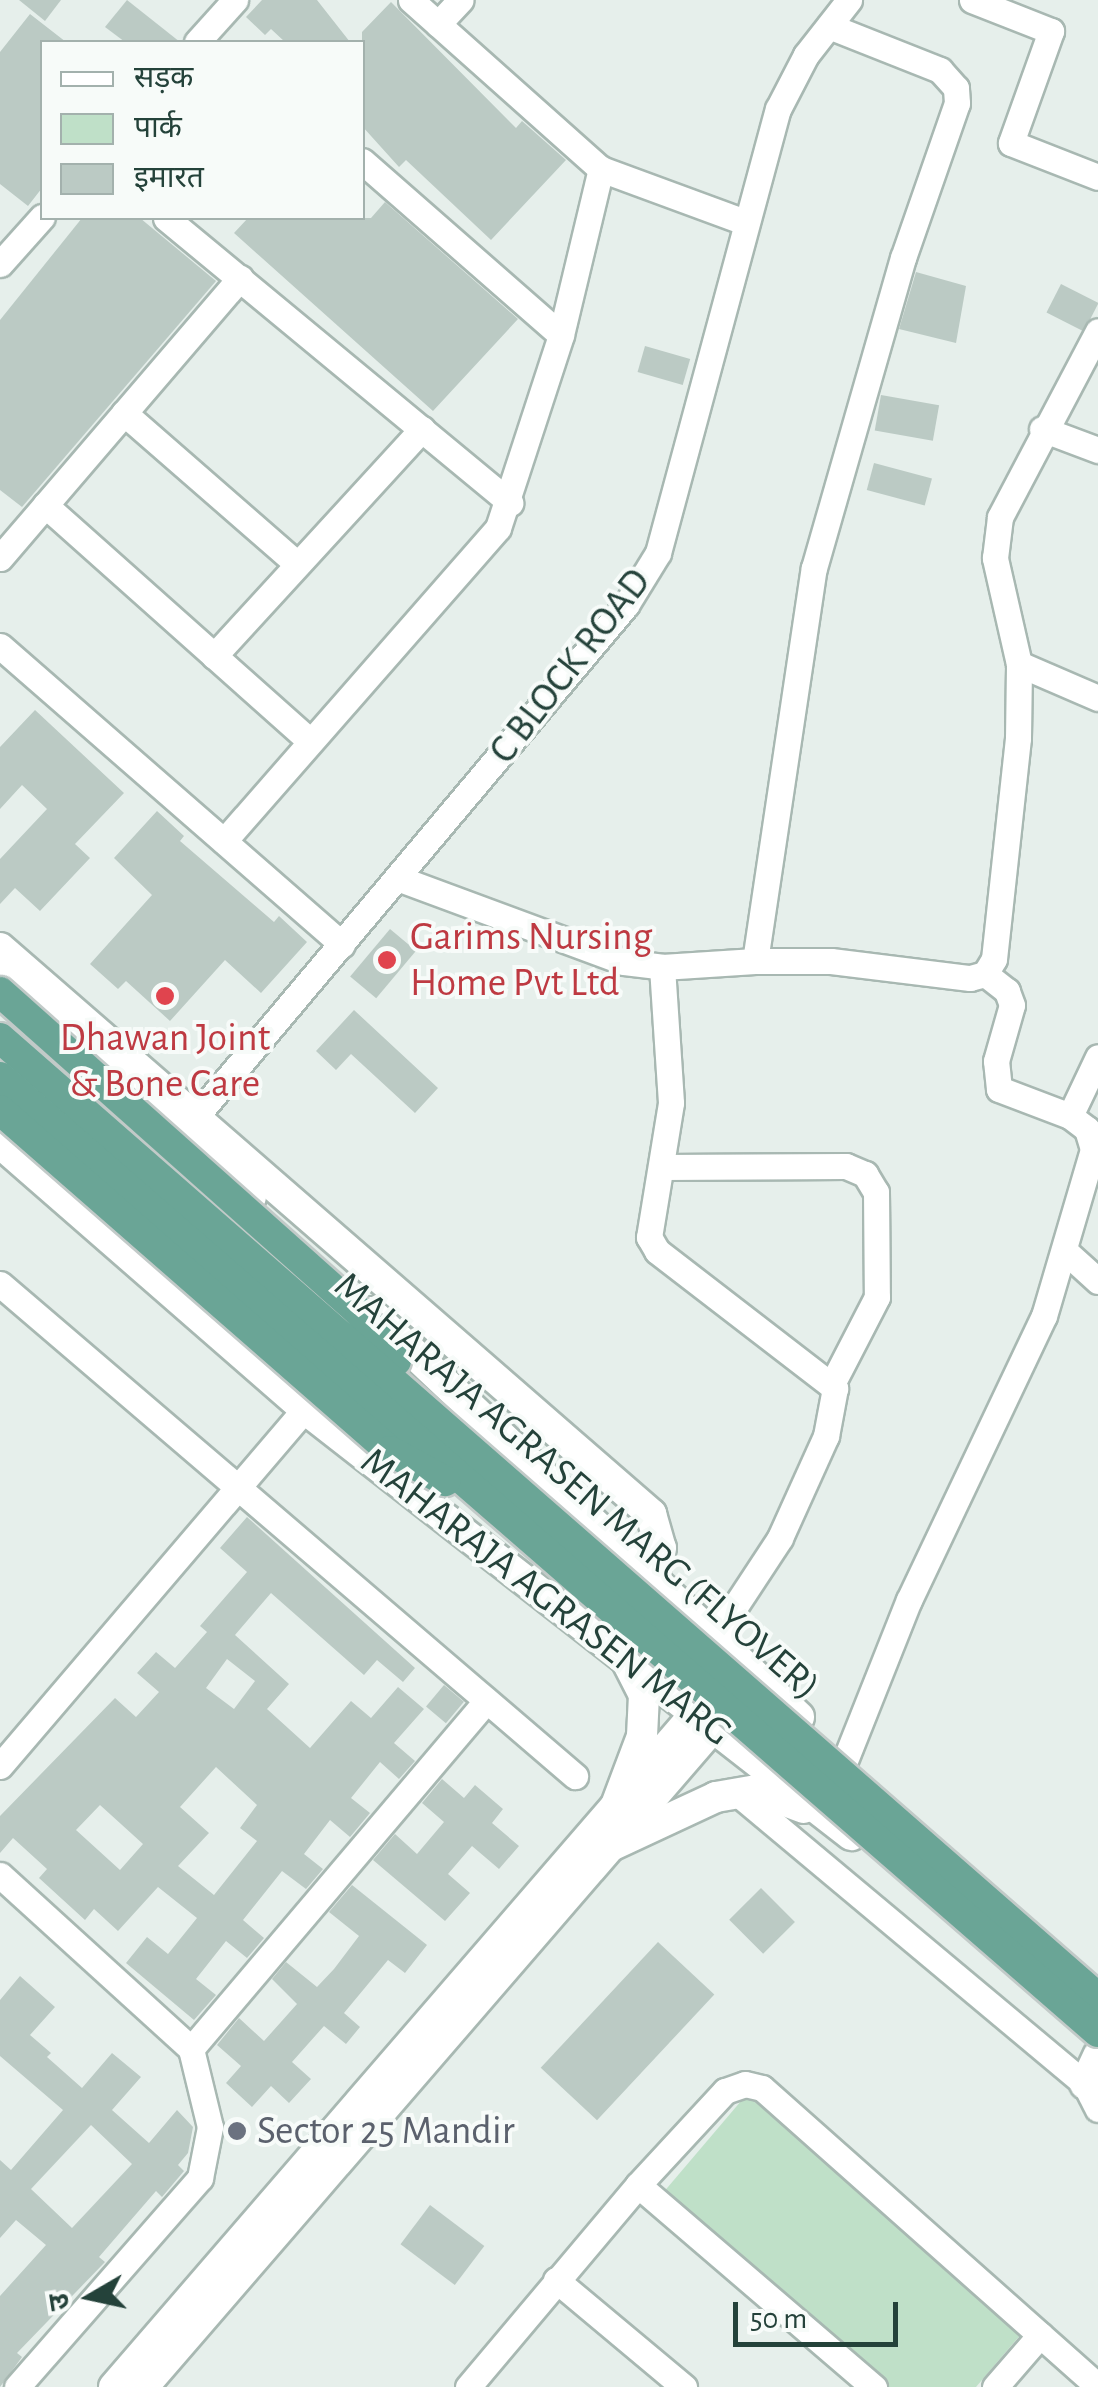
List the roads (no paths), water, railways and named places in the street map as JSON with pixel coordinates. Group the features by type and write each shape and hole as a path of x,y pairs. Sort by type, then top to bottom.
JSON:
{"main road":[{"path":"0,948 189,1124 651,1514 661,1548 651,1582"},
{"name":"MAHARAJA AGRASEN MARG","path":"0,972 189,1124 651,1582 1098,1978"},
{"path":"0,992 360,1314 433,1410"},
{"name":"MAHARAJA AGRASEN MARG (FLYOVER)","path":"0,1038 433,1410 1098,1998"},
{"name":"MAHARAJA AGRASEN MARG (FLYOVER)","path":"0,1077 1098,2032"},
{"path":"0,1110 390,1450 496,1508"},
{"name":"MAHARAJA AGRASEN MARG","path":"0,1143 305,1409 622,1651 830,1818 1098,2044"},
{"path":"616,1808 642,1736 644,1695 622,1651"},
{"path":"114,2387 616,1808 705,1720"},
{"path":"143,2387 611,1846 705,1720"},
{"path":"611,1846 737,1793 756,1790 830,1818"}],"street":[{"path":"211,38 235,0"},
{"path":"411,0 601,169 746,222"},
{"path":"438,24 460,0"},
{"name":"C BLOCK ROAD","path":"100,1230 400,879 626,605 658,553 778,109 828,26 849,0"},
{"path":"972,0 1051,32 1011,143 1098,177"},
{"path":"756,960 787,716 814,568 876,346 957,103 956,88 940,70 828,26"},
{"path":"365,164 561,335"},
{"path":"224,841 479,556 510,503 561,335 601,169"},
{"path":"0,264 40,219"},
{"path":"168,220 510,503"},
{"path":"0,558 240,278"},
{"path":"400,879 579,948 662,967 756,960 882,966 970,978 985,974 994,959 1010,840 1018,664 994,558 1000,517 1096,329"},
{"path":"124,413 297,564"},
{"path":"1042,429 1098,450"},
{"path":"214,656 422,430"},
{"path":"45,505 310,741"},
{"path":"0,646 342,944"},
{"path":"1018,664 1098,698"},
{"path":"662,967 671,1103 663,1167 648,1219 657,1251 832,1384"},
{"path":"846,1758 909,1600 1044,1316 1066,1252 1093,1148 1087,1129 1070,1116 998,1089 993,1078 1012,1005 1007,990 985,974"},
{"path":"1070,1116 1098,1057"},
{"path":"663,1167 846,1166 865,1174 876,1192 878,1297 832,1384 826,1436 800,1496 767,1564 714,1640"},
{"path":"1066,1252 1098,1281"},
{"path":"4,1294 237,1489 484,1704 575,1776"},
{"path":"0,1766 305,1409"},
{"path":"190,2049 484,1704"},
{"path":"737,1793 1094,2083"},
{"path":"0,1875 190,2049 210,2127 200,2178 17,2387"},
{"path":"468,2387 638,2184 725,2091 746,2084 762,2088 1098,2386"},
{"path":"638,2184 874,2387"},
{"path":"556,2280 672,2383"},
{"path":"995,2387 1040,2335"}],"place":[{"name":"Garims Nursing Home Pvt Ltd","path":"387,960"},
{"name":"Dhawan Joint & Bone Care","path":"165,996"},
{"name":"Sector 25 Mandir","path":"237,2131"}]}
